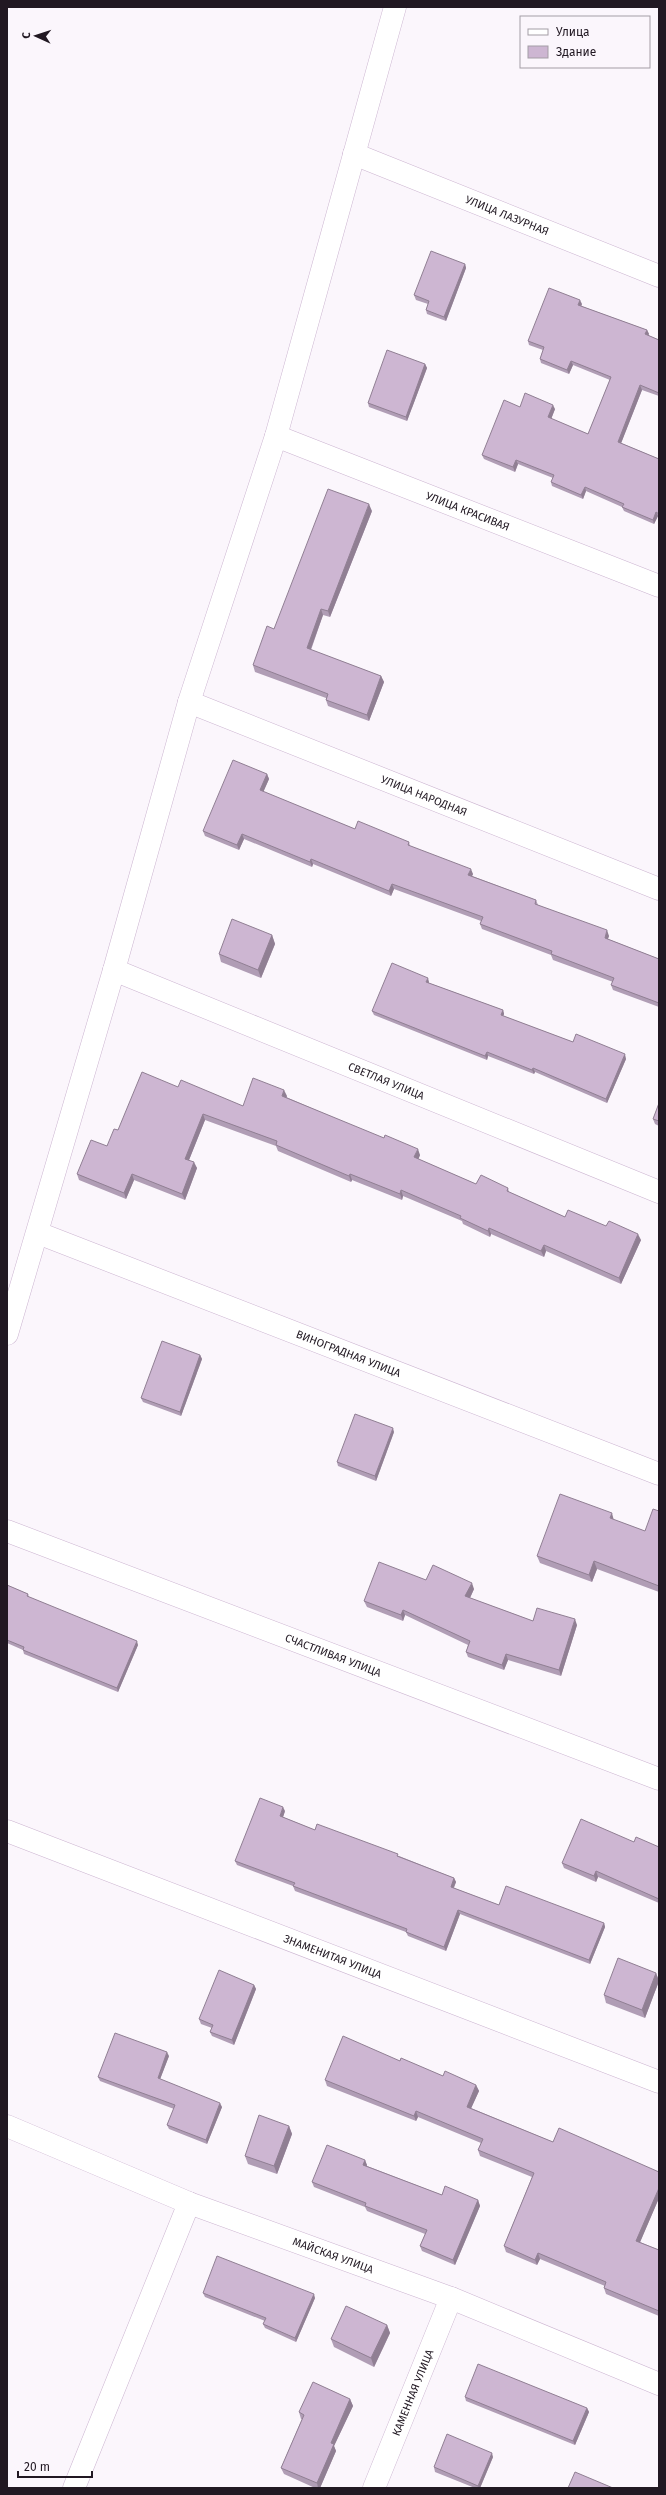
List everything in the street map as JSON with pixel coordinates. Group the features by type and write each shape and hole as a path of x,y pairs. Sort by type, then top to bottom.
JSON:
{"street":[{"path":"7,1334 38,1233 114,970 189,702 276,436 395,7"},
{"name":"УЛИЦА ЛАЗУРНАЯ","path":"354,154 659,276"},
{"name":"УЛИЦА КРАСИВАЯ","path":"276,436 659,586"},
{"name":"УЛИЦА НАРОДНАЯ","path":"189,702 659,889"},
{"name":"СВЕТЛАЯ УЛИЦА","path":"114,970 659,1192"},
{"name":"ВИНОГРАДНАЯ УЛИЦА","path":"38,1233 659,1474"},
{"name":"СЧАСТЛИВАЯ УЛИЦА","path":"7,1532 659,1779"},
{"name":"ЗНАМЕНИТАЯ УЛИЦА","path":"7,1831 659,2082"},
{"name":"МАЙСКАЯ УЛИЦА","path":"7,2126 189,2203 451,2298 659,2384"},
{"path":"74,2488 189,2203"},
{"name":"КАМЕННАЯ УЛИЦА","path":"374,2488 451,2298"}],"building":[{"path":"431,251 465,264 444,317 426,310 429,301 414,295"},
{"path":"549,288 580,300 578,305 647,330 645,334 659,340 659,393 640,385 618,442 659,459 659,514 656,512 653,520 622,507 624,504 585,487 581,495 551,482 554,475 516,460 513,467 482,455 504,400 520,407 525,393 553,405 548,417 588,434 611,377 571,361 567,370 540,359 544,347 528,341"},
{"path":"387,350 425,364 406,417 368,403"},
{"path":"328,489 369,504 328,611 321,609 307,648 381,676 367,715 326,700 328,694 253,665 267,626 274,629"},
{"path":"233,760 267,774 260,790 355,829 358,821 409,842 408,845 471,869 468,875 536,900 535,904 607,930 605,938 659,959 659,1003 611,985 614,978 551,954 552,951 480,924 483,917 392,884 389,891 311,859 310,862 242,834 237,845 203,831"},
{"path":"232,919 272,935 258,970 219,954"},
{"path":"392,963 428,978 426,982 503,1010 501,1015 573,1042 576,1034 625,1054 606,1099 533,1068 532,1070 487,1052 485,1056 372,1011"},
{"path":"142,1072 178,1087 181,1080 243,1106 253,1078 284,1090 282,1096 384,1138 385,1135 418,1149 414,1157 476,1184 481,1175 508,1188 507,1191 565,1217 568,1210 606,1226 609,1221 638,1234 619,1278 544,1245 541,1251 489,1228 488,1231 460,1218 461,1216 401,1190 400,1194 350,1174 349,1176 276,1145 277,1141 203,1114 185,1159 194,1162 182,1194 132,1174 124,1193 77,1174 91,1140 107,1146 114,1129 118,1130"},
{"path":"659,1103 659,1121 653,1119"},
{"path":"162,1341 200,1355 180,1412 141,1398"},
{"path":"355,1414 393,1428 375,1476 337,1462"},
{"path":"560,1494 612,1513 610,1518 645,1531 653,1509 659,1511 659,1586 594,1561 589,1575 537,1556"},
{"path":"379,1562 426,1580 433,1565 472,1583 465,1596 533,1621 537,1608 575,1619 559,1670 506,1654 502,1665 466,1652 470,1641 403,1610 401,1615 364,1601"},
{"path":"7,1585 28,1594 27,1596 137,1641 117,1688 23,1650 24,1647 7,1640"},
{"path":"260,1798 283,1807 280,1816 315,1830 317,1824 398,1854 397,1856 454,1878 451,1887 499,1905 506,1886 604,1923 589,1960 458,1910 444,1947 406,1932 407,1929 293,1886 295,1883 235,1861"},
{"path":"581,1819 634,1842 636,1837 659,1847 659,1899 596,1871 594,1876 562,1863"},
{"path":"618,1958 656,1973 642,2010 604,1995"},
{"path":"219,1970 254,1985 232,2040 210,2032 213,2025 199,2019"},
{"path":"115,2033 167,2052 158,2078 220,2103 206,2140 167,2125 175,2105 98,2077"},
{"path":"343,2036 400,2061 401,2058 443,2076 445,2071 476,2085 467,2107 553,2142 559,2128 659,2172 659,2188 636,2241 659,2250 659,2311 604,2288 606,2282 538,2253 535,2260 504,2246 534,2173 478,2150 483,2139 416,2111 414,2116 325,2080"},
{"path":"259,2115 289,2126 274,2166 245,2156"},
{"path":"327,2145 365,2160 363,2165 442,2195 445,2186 478,2200 453,2260 420,2246 427,2230 365,2206 366,2203 312,2182"},
{"path":"217,2256 314,2294 295,2338 263,2324 266,2318 203,2293"},
{"path":"346,2306 387,2325 371,2358 331,2339"},
{"path":"478,2364 587,2408 573,2441 465,2397"},
{"path":"313,2382 350,2399 331,2443 334,2444 317,2483 281,2468 304,2415 299,2412"},
{"path":"447,2434 492,2453 478,2486 434,2467"},
{"path":"575,2472 613,2488 568,2488"}]}
